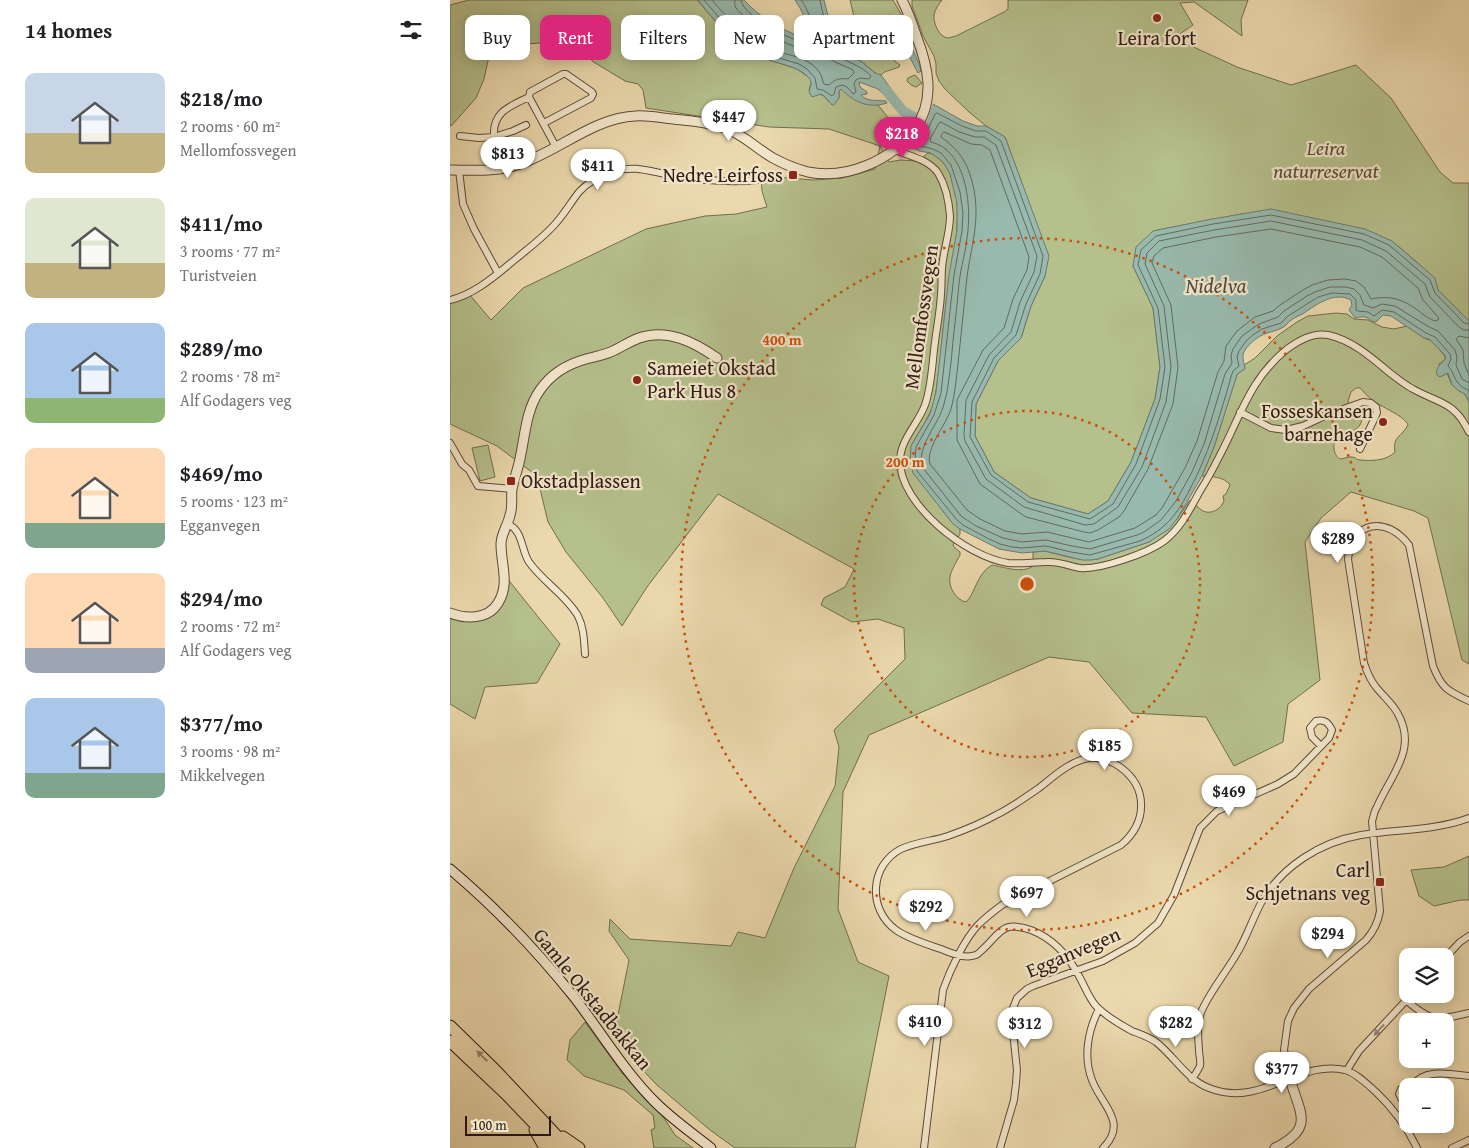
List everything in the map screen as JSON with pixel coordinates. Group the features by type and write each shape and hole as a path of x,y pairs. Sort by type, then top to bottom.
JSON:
{"highway":[{"path":"450,1026 497,1072 568,1148"},
{"path":"450,1041 558,1148"},
{"path":"530,1120 545,1148"},
{"path":"553,1131 579,1148"}],"street":[{"path":"498,273 463,204 454,170 491,170 514,166 612,120 637,116 706,123 724,127 775,159 798,169 813,172 833,173 858,168 894,150 905,140 919,122 927,99 929,85 927,67 902,0"},
{"path":"494,136 493,128 499,115 508,107 529,97 530,92 563,74 566,74 592,92 591,98 544,123"},
{"path":"529,97 556,147"},
{"path":"460,136 479,138 494,136 526,125"},
{"name":"Mellomfossvegen","path":"894,150 923,161 934,169 945,188 949,205 950,224 942,262 942,293 929,390 924,407 904,443 900,459 903,480 910,493 939,527 954,539 976,552 1006,563 1023,564 1050,561 1082,568 1096,568 1147,550 1164,541 1182,524 1220,456 1240,412 1259,378 1273,362 1299,340 1314,335 1339,338 1356,347 1411,388 1451,407 1461,418 1469,432"},
{"path":"450,300 472,292 498,273 556,224 580,191 592,182 615,171 626,168 671,176 739,182 758,180"},
{"path":"450,613 473,618 497,606 504,587 505,577 501,543 511,514 512,489 528,417 540,390 552,376 574,363 606,354 639,338 659,335 670,335 687,341 717,358"},
{"path":"1240,412 1271,428 1286,430 1303,426 1358,404 1371,403 1376,407 1377,413 1360,449"},
{"path":"450,444 478,486 512,489"},
{"path":"507,524 514,527 517,532 524,554 529,562 572,607 578,616 583,631 586,654"},
{"path":"1275,1148 1286,1142 1299,1130 1302,1124 1302,1116 1290,1079 1284,1050 1288,1021 1294,1008 1309,990 1374,932 1378,921 1380,911 1372,821 1376,808 1398,768 1404,752 1406,738 1397,711 1375,687 1364,663 1348,559 1349,549 1354,538 1361,532 1372,526 1383,526 1392,529 1402,536 1408,545 1438,679 1450,692 1469,702"},
{"name":"Egganvegen","path":"1000,1148 1014,1100 1016,1084 1011,1013 1018,998 1027,989 1103,961 1135,943 1158,923 1174,895 1200,828 1217,811 1278,784 1294,774 1321,746"},
{"path":"924,1148 940,1005 947,978 959,955 968,937 986,917 1002,905 1121,845 1129,839 1139,822 1142,805 1136,784 1123,769 1107,760 1088,758 1065,768 1007,810 984,822 947,836 908,846 898,850 888,858 881,869 876,886 878,908 886,920 902,934 959,955 976,955 1005,927 1012,926 1028,929 1042,935 1071,961 1089,996 1099,1009 1120,1024 1157,1043 1183,1071 1204,1086 1224,1093 1238,1094 1260,1091 1320,1070 1347,1070 1362,1080 1394,1110 1417,1148"},
{"path":"1192,1079 1200,1063 1198,1035 1200,1014 1204,1004 1237,953 1262,902 1273,885 1290,867 1308,854 1345,838 1373,833 1434,827 1469,818"},
{"name":"Gamle Okstadbakkan","path":"450,869 496,911 533,949 574,998 629,1072 655,1102 679,1124 711,1148"},
{"path":"1454,948 1469,936"},
{"path":"1347,1070 1359,1051 1403,1003"},
{"path":"1409,1003 1420,1013 1431,1017 1448,1017 1469,1013"},
{"path":"1099,1009 1092,1025 1087,1057 1092,1080 1114,1122 1115,1128 1110,1141 1103,1148"},
{"path":"1420,1078 1444,1074 1469,1076"},
{"path":"1452,1148 1469,1140"}],"green space":[{"path":"469,0 697,0 715,21 715,60 770,60 797,69 811,79 809,90 824,96 829,102 839,98 839,90 841,89 865,104 878,105 902,135 880,146 829,129 769,127 646,108 643,90 638,84 625,81 592,61 611,60 611,15 540,15 540,43 530,43 530,15 465,15 465,60 488,60 484,79 476,98 450,126 450,5"},
{"path":"850,0 893,0 901,15 890,15 854,15"},
{"name":"Leira naturreservat","path":"912,0 942,0 937,7 934,22 939,32 948,38 956,36 1004,12 1008,9 1008,0 1248,0 1241,20 1242,36 1194,2 1180,3 1193,25 1174,38 1237,67 1291,85 1356,65 1391,98 1440,172 1453,183 1469,183 1469,321 1438,290 1436,284 1420,265 1398,246 1383,239 1259,215 1242,214 1153,231 1133,266 1153,308 1160,367 1155,399 1131,462 1108,501 1088,514 1031,498 994,472 975,436 976,404 998,361 1021,338 1031,306 1045,276 1021,181 1005,137 986,126 969,112 939,81 934,56 923,36 912,6"},
{"path":"858,60 893,60 900,65 878,75"},
{"path":"915,75 922,83 916,87 907,81 908,78"},
{"path":"880,146 889,162 900,160 918,161 928,153 931,154 946,166 953,180 956,197 957,233 935,397 929,414 911,446 936,501 951,521 960,529 960,534 953,545 960,552 960,555 950,577 952,589 959,599 966,602 979,578 992,565 1024,570 1033,566 1033,552 1045,551 1078,559 1098,559 1149,542 1177,519 1190,500 1206,512 1218,509 1223,504 1223,496 1230,485 1221,479 1202,476 1214,447 1237,374 1245,367 1244,365 1255,358 1277,336 1308,316 1336,313 1347,314 1354,319 1368,320 1382,327 1394,329 1407,326 1424,338 1432,341 1445,356 1445,360 1439,364 1442,376 1447,373 1452,385 1465,394 1469,402 1469,664 1462,660 1428,518 1414,511 1351,492 1321,518 1305,542 1320,680 1288,704 1283,742 1234,766 1206,717 1132,713 1089,662 1049,657 869,735 843,792 838,909 858,962 889,976 855,1148 735,1148 710,1130 657,1085 614,1035 629,960 609,931 610,919 630,939 731,946 738,932 765,938 794,868 835,786 839,747 834,730 905,659 904,628 878,619 852,622 821,605 824,598 845,587 854,569 718,494 647,587 622,626 603,598 566,552 548,522 537,476 497,446 450,424 450,297 469,294 491,320 523,288 646,229 705,216 736,214 767,207 762,191 761,176 814,180 842,178 875,169","holes":["1356,388 1360,388 1372,400 1398,415 1408,425 1396,440 1395,452 1383,459 1358,460 1351,457 1340,459 1334,449 1335,441 1338,438 1353,431 1361,423 1363,415 1359,410 1351,408 1348,401 1351,392"]},
{"path":"488,445 495,477 480,481 472,448"},
{"path":"506,577 560,644 537,683 485,687 475,719 450,704 450,614 467,619 497,603"},
{"path":"1469,856 1469,900 1434,906 1419,896 1411,870 1444,867"},
{"path":"585,1022 622,1073 664,1118 675,1135 693,1148 654,1148 651,1130 655,1128 653,1115 624,1090 584,1076 567,1060 570,1040"}],"water":[{"path":"698,0 744,0 760,15 715,15 715,20"},
{"path":"795,0 824,0 828,15 803,15"},
{"path":"784,29 794,34 794,60 858,60 875,73 881,75 894,93 893,98 885,96 878,89 859,82 860,87 867,92 867,94 861,95 863,97 886,101 887,103 868,105 856,101 841,89 839,91 839,98 832,105 821,94 812,97 809,92 811,82 809,78 794,68 770,60 784,60"},
{"path":"913,51 921,71 918,73 912,60"},
{"name":"Nidelva","path":"933,104 963,121 977,126 986,126 1005,137 1049,256 1045,276 1031,306 1021,338 998,361 976,404 975,436 994,472 1031,498 1088,514 1108,501 1131,462 1155,399 1160,367 1153,308 1133,266 1136,247 1153,231 1271,209 1365,229 1392,241 1435,278 1438,290 1469,321 1469,402 1465,394 1452,385 1448,373 1440,377 1437,375 1438,367 1446,358 1429,339 1424,338 1391,316 1383,315 1376,322 1365,317 1355,318 1349,310 1352,305 1351,300 1339,297 1333,298 1293,318 1286,326 1260,336 1245,350 1243,357 1245,369 1237,374 1214,447 1202,476 1177,519 1169,529 1149,542 1098,559 1082,560 1045,551 1022,553 999,549 960,529 953,524 913,473 910,461 911,446 930,414 936,392 949,275 957,230 957,203 950,174 943,162 931,153 919,151 910,145 923,129"}],"pier":[{"path":"932,102 926,124 910,145 908,143 921,128"}],"waterway":[{"name":"Nidelva","path":"885,89 903,111 914,117"}],"place":[{"name":"Leira fort","path":"1157,18"},
{"name":"Nedre Leirfoss","path":"793,175"},
{"name":"Sameiet Okstad Park Hus 8","path":"637,380"},
{"name":"Fosseskansen barnehage","path":"1383,422"},
{"name":"Okstadplassen","path":"511,481"},
{"name":"Carl Schjetnans veg","path":"1380,882"}]}
